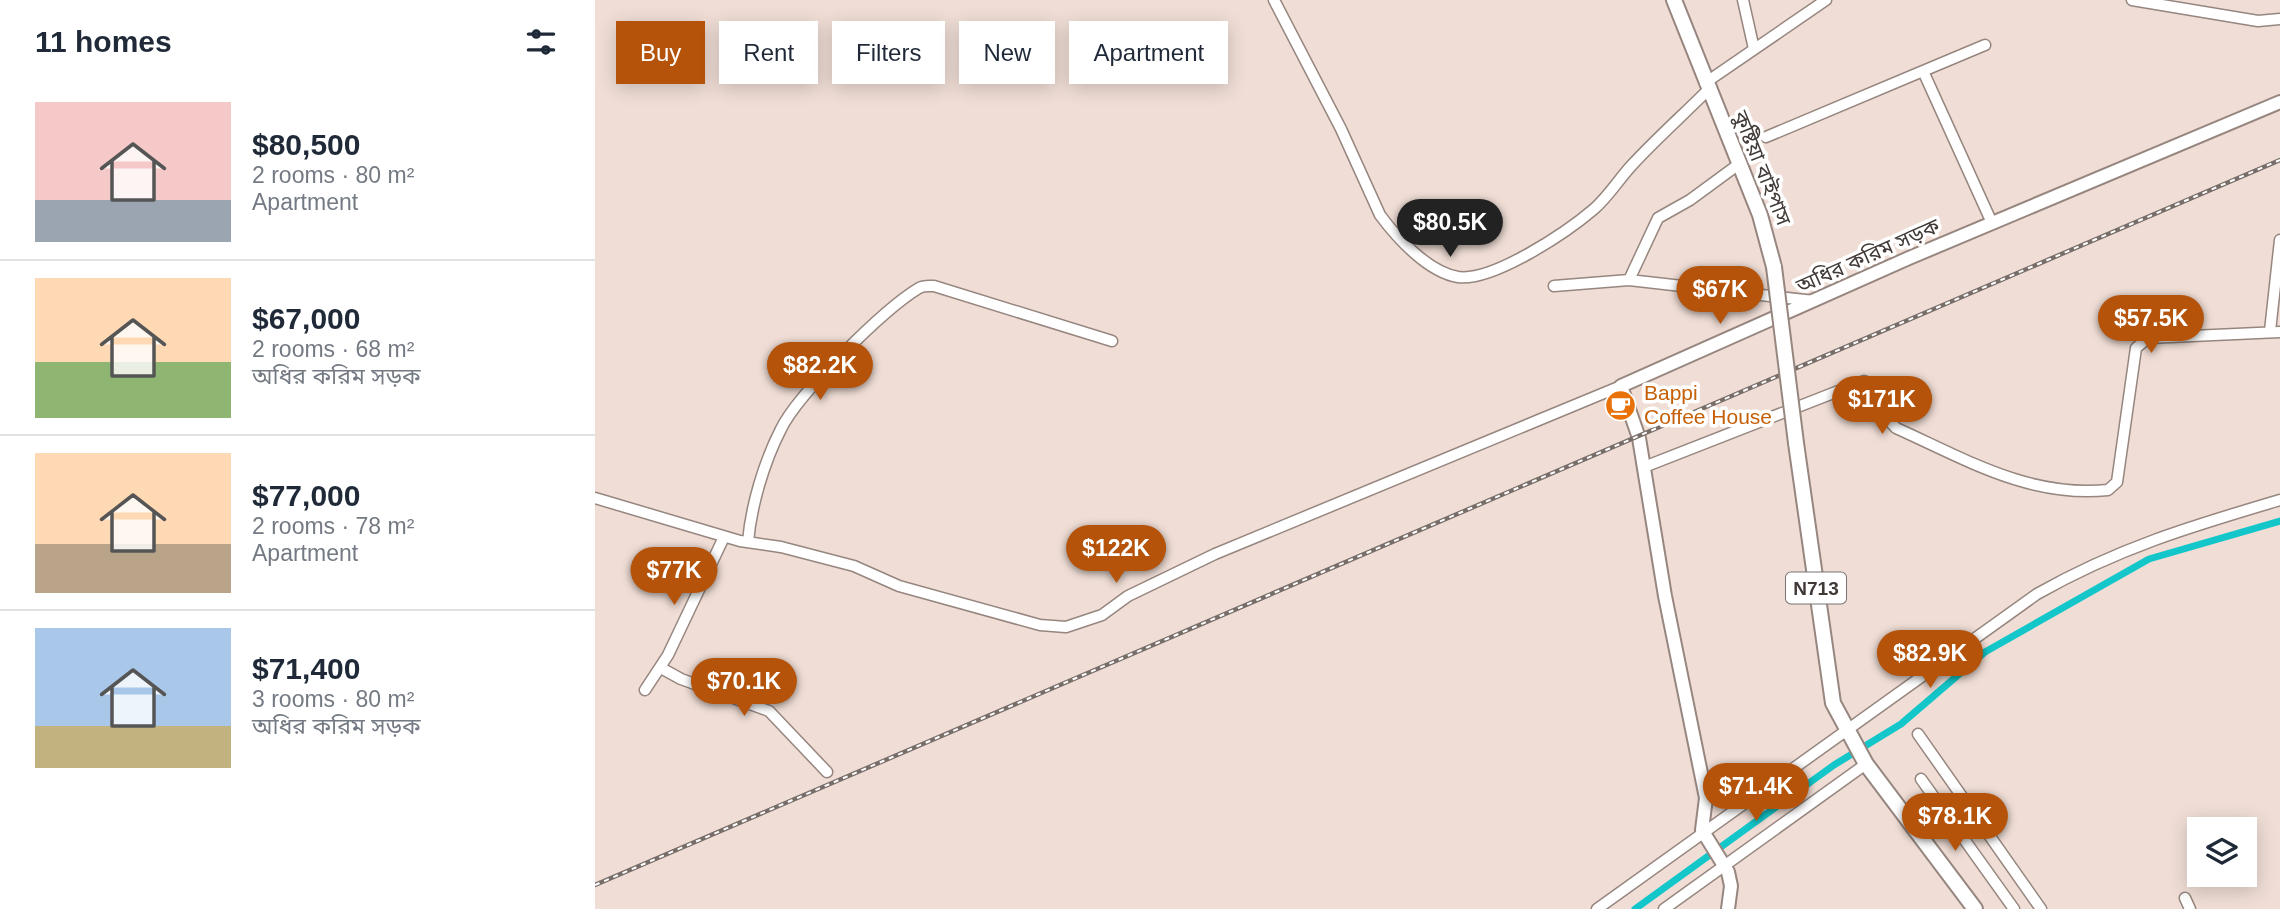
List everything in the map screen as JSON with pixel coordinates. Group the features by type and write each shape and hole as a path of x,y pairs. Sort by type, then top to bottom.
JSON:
{"highway":[{"name":"কুষ্টিয়া বাইপাস","path":"1674,0 1760,215 1773,267 1833,703 1865,763 1975,909"}],"main road":[{"name":"অধির করিম সড়ক","path":"1621,386 1993,223 2280,102"},
{"path":"1621,386 1639,438 1706,798 1705,836 1721,860 1731,886 1728,909"}],"street":[{"path":"1274,0 1341,129 1380,215 1389,228 1431,266 1457,277 1480,275 1528,253 1580,220 1596,207 1630,166 1707,87 1754,49 1826,0"},
{"path":"1743,0 1754,49"},
{"path":"2132,0 2258,21 2280,19"},
{"path":"1766,137 1985,45"},
{"path":"1923,71 1993,223"},
{"path":"1629,280 1658,218 1690,200 1739,164"},
{"path":"1644,467 1864,381 1873,385 1883,414 1896,428 2009,479 2044,490 2108,490 2117,482 2136,348 2141,341 2148,338 2275,331 2280,240"},
{"path":"1554,286 1629,280 1815,301"},
{"path":"748,542 753,511 770,454 793,408 867,331 919,288 934,286 1112,341"},
{"path":"595,498 724,537 781,547 854,566 899,586 1040,625 1066,627 1102,615 1128,596 1215,554 1621,386"},
{"path":"1597,909 1705,836 2037,594 2087,566 2175,530 2280,500"},
{"path":"645,690 661,668 724,537"},
{"path":"661,668 769,712 827,772"},
{"path":"1918,734 2041,909"},
{"path":"1664,909 1721,860 1865,763"},
{"path":"1921,779 2014,909"},
{"path":"2185,898 2190,909"}],"waterway":[{"path":"1635,909 1834,765 1901,724 1985,652 2149,559 2280,521"}],"railway":[{"path":"595,885 2280,160"}],"place":[{"name":"Bappi Coffee House","path":"1621,405"}]}
